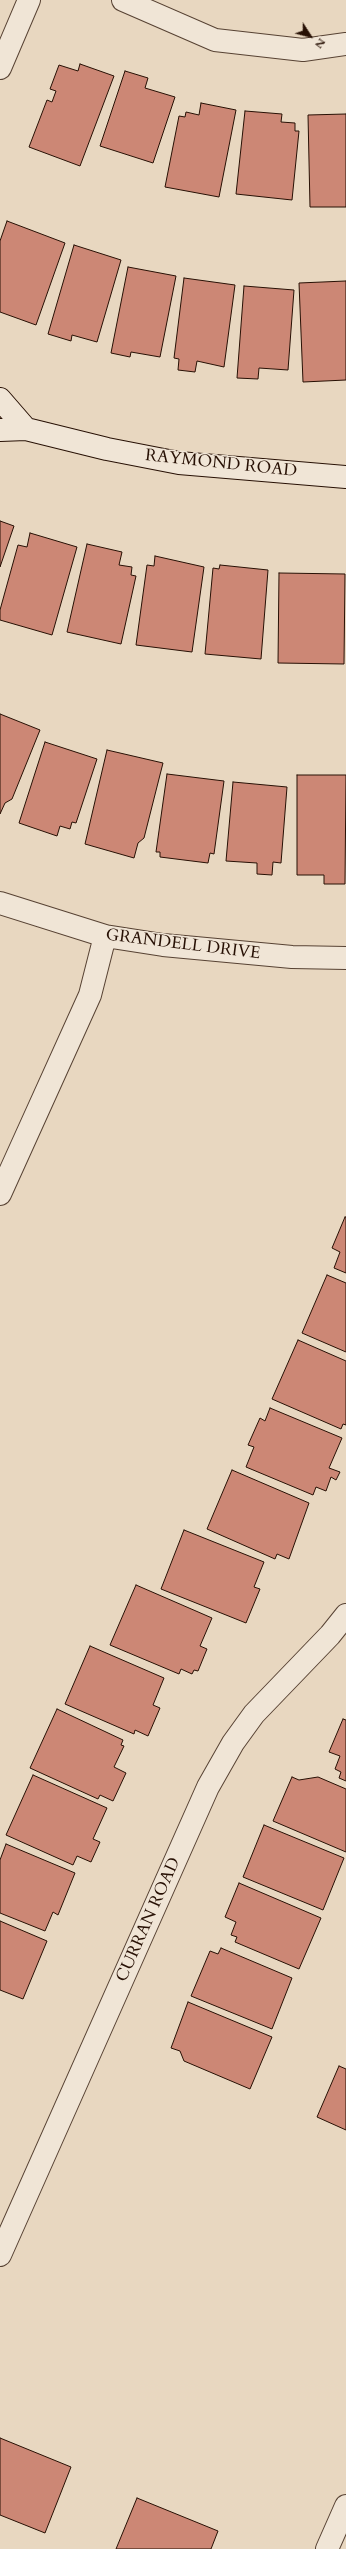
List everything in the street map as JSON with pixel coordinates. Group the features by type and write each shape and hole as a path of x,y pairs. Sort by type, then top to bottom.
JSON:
{"street":[{"path":"0,68 29,0"},
{"path":"123,0 214,40 303,50 346,44"},
{"path":"0,400 26,429"},
{"name":"RAYMOND ROAD","path":"0,430 26,429 107,449 179,463 346,477"},
{"name":"GRANDELL DRIVE","path":"0,904 105,936 208,951 292,957 346,958"},
{"path":"0,1194 90,995 105,936"},
{"name":"CURRAN ROAD","path":"0,2255 208,1787 233,1743 254,1714 330,1635 346,1615"},
{"path":"327,2549 346,2506"}],"building":[{"path":"80,64 114,76 80,166 29,147 47,100 52,102 56,91 50,89 59,65 78,71"},
{"path":"125,71 148,78 145,88 175,97 153,163 100,146"},
{"path":"201,103 236,110 219,197 165,187 179,116 185,117 186,112 199,115"},
{"path":"245,111 282,114 281,122 295,123 295,131 299,131 292,200 236,194"},
{"path":"346,114 346,207 310,207 308,115"},
{"path":"7,221 65,243 36,325 0,312 0,241"},
{"path":"74,245 121,260 97,342 72,335 71,341 48,334"},
{"path":"128,267 176,276 160,357 131,352 130,357 111,353"},
{"path":"184,278 235,285 224,367 197,361 195,372 178,370 179,359 174,358"},
{"path":"346,281 346,380 303,382 299,283"},
{"path":"244,286 294,290 288,370 259,368 258,379 237,378"},
{"path":"0,521 14,526 0,567"},
{"path":"30,533 77,547 52,635 0,620 0,610 18,545 27,547"},
{"path":"87,544 122,552 119,565 132,567 131,575 136,576 121,644 67,632"},
{"path":"155,556 204,567 192,652 136,645 147,565 154,566"},
{"path":"220,565 268,570 261,659 205,654 213,568 219,569"},
{"path":"279,573 345,574 344,664 278,663"},
{"path":"0,714 40,730 12,799 5,803 0,814"},
{"path":"45,742 97,759 76,823 72,822 70,829 60,826 57,836 19,823"},
{"path":"107,750 163,763 144,838 138,843 134,858 85,844"},
{"path":"167,774 224,781 214,854 210,853 208,863 160,857 160,852 156,852"},
{"path":"297,775 346,775 345,884 324,884 324,875 297,875"},
{"path":"233,782 287,787 281,863 273,862 272,875 257,874 257,863 226,861"},
{"path":"345,1217 346,1273 334,1268 340,1252 332,1248"},
{"path":"327,1275 346,1283 346,1352 302,1333"},
{"path":"298,1340 346,1361 346,1425 343,1424 341,1429 272,1399"},
{"path":"270,1408 342,1438 329,1468 340,1472 336,1480 331,1477 326,1491 316,1487 313,1495 246,1467 254,1447 248,1445 260,1418 265,1421"},
{"path":"232,1470 309,1503 289,1559 277,1554 275,1559 207,1529"},
{"path":"184,1530 264,1562 254,1587 260,1589 246,1623 161,1589"},
{"path":"136,1585 212,1618 200,1646 207,1649 198,1671 194,1670 192,1674 181,1669 179,1674 110,1645"},
{"path":"90,1646 164,1678 153,1705 160,1708 148,1736 135,1730 134,1734 65,1704"},
{"path":"57,1709 123,1740 121,1745 124,1746 114,1767 126,1773 113,1801 100,1795 98,1799 30,1768"},
{"path":"343,1719 346,1720 346,1781 339,1778 341,1772 335,1769 340,1756 329,1752"},
{"path":"33,1775 107,1808 93,1839 100,1842 91,1862 77,1856 73,1865 6,1835"},
{"path":"292,1777 299,1780 318,1777 346,1789 346,1852 273,1821"},
{"path":"264,1825 344,1858 323,1910 243,1877"},
{"path":"6,1844 75,1873 58,1915 53,1912 45,1931 0,1913 0,1860"},
{"path":"239,1883 321,1918 299,1969 235,1942 237,1937 231,1935 236,1922 225,1917"},
{"path":"0,1921 47,1941 23,1999 0,1990"},
{"path":"221,1948 292,1978 272,2029 191,1996 210,1951 218,1954"},
{"path":"188,2002 272,2037 250,2089 184,2061 180,2051 171,2048"},
{"path":"339,2066 346,2069 346,2130 317,2117"},
{"path":"0,2438 71,2467 45,2533 0,2515"},
{"path":"137,2498 218,2531 211,2549 116,2549"}]}
